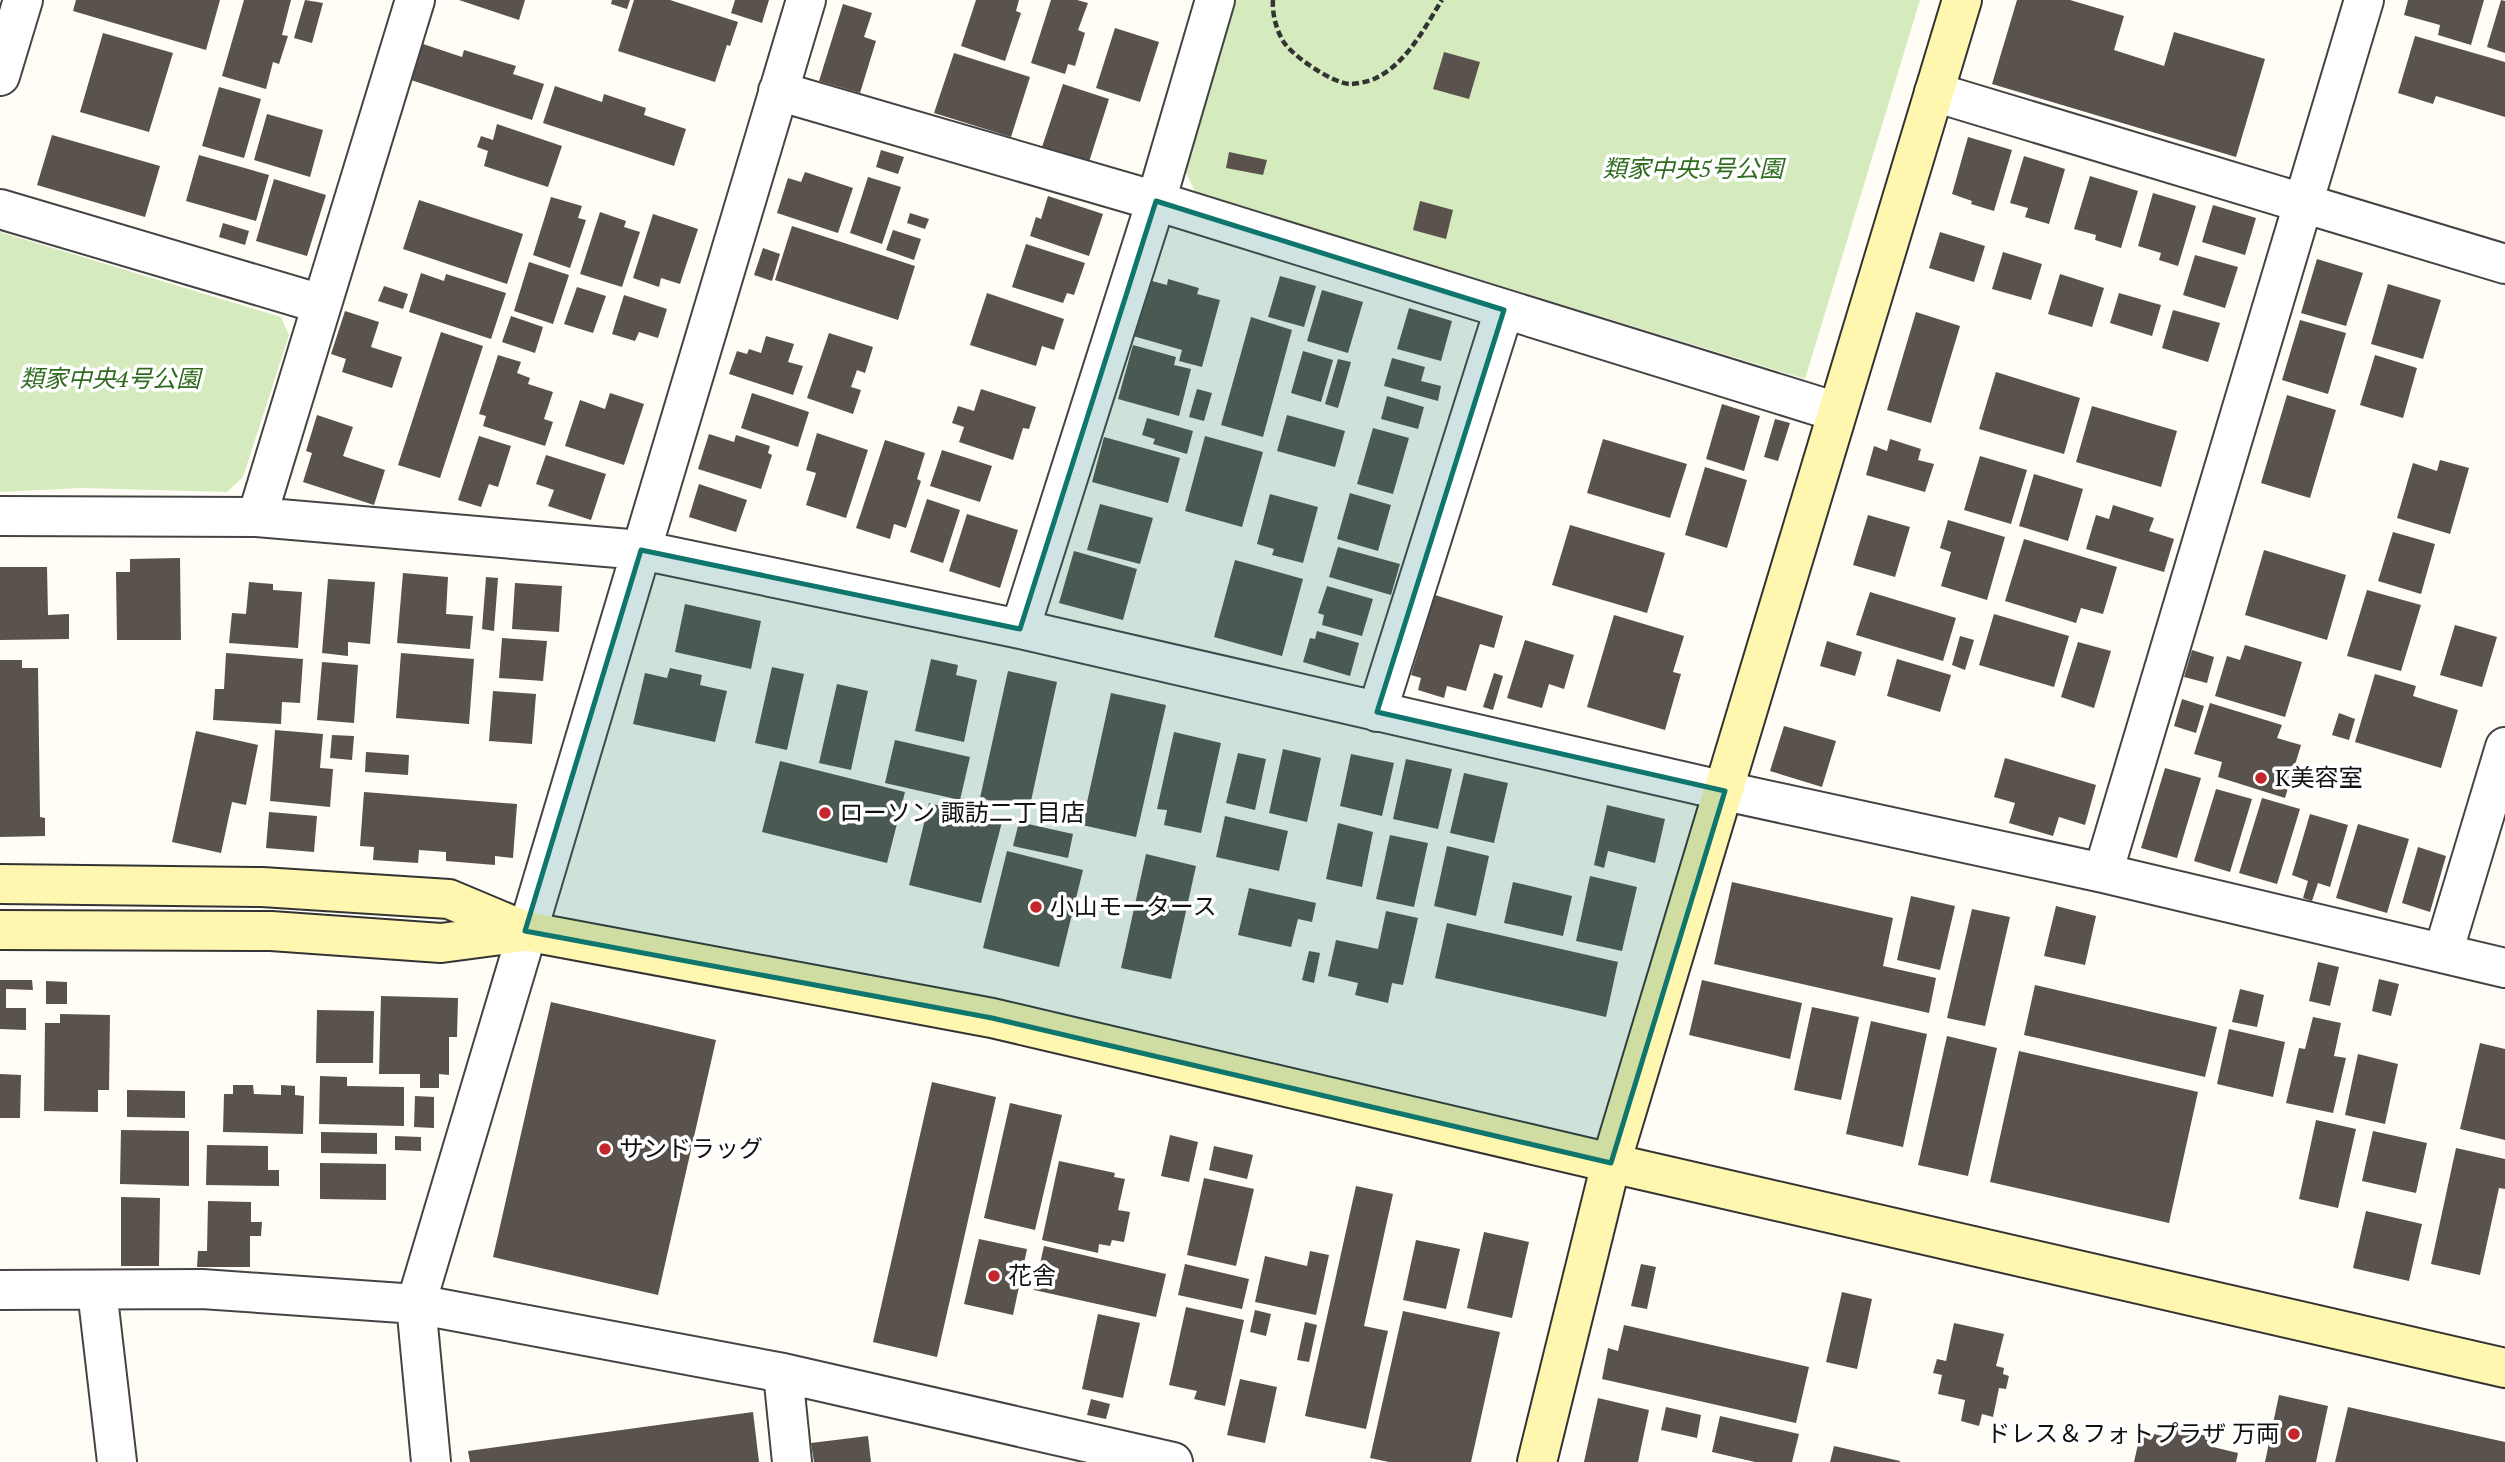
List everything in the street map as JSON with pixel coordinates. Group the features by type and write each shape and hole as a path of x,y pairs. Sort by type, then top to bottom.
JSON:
{"street":[{"path":"0,76 23,0"},
{"path":"257,517 415,0"},
{"path":"432,1462 415,1304 806,0"},
{"path":"1020,629 1156,201 1215,0"},
{"path":"1537,1462 1611,1164 1962,0"},
{"path":"2103,873 2364,0"},
{"path":"778,91 1156,201 1837,412"},
{"path":"1934,92 2505,264"},
{"path":"0,209 321,304"},
{"path":"1377,712 1504,310"},
{"path":"0,516 257,517 641,550 1020,629 1725,791 2103,873 2505,968"},
{"path":"2443,953 2505,747"},
{"path":"0,884 262,887 449,900 525,932 992,1018 1611,1164 2505,1368"},
{"path":"0,930 271,931 440,943 525,932"},
{"path":"0,1290 202,1289 415,1304 783,1373 1157,1460"},
{"path":"97,1290 117,1462"},
{"path":"783,1373 792,1462"}],"path":[{"path":"1273,0 1272,12 1283,43 1314,69 1349,84 1376,78 1400,61 1442,0"}],"highlighted area":[{"path":"1156,201 1504,310 1377,712 1725,791 1611,1163 992,1018 525,931 641,550 1020,629"}],"green space":[{"name":"類家中央5号公園","path":"1234,0 1920,0 1805,379 1195,192 1183,165"},
{"name":"類家中央4号公園","path":"0,232 281,317 289,335 243,477 227,492 81,488 0,492"}],"building":[{"path":"76,0 220,0 206,50 73,11"},
{"path":"244,0 291,0 282,35 288,36 279,64 273,62 266,89 222,76"},
{"path":"305,0 323,3 312,43 294,38"},
{"path":"459,0 525,0 519,20"},
{"path":"612,0 630,0 627,9 611,4"},
{"path":"634,0 670,0 738,22 715,82 618,51"},
{"path":"735,0 769,0 762,23 731,13"},
{"path":"976,0 1019,0 1016,11 1021,13 1005,61 961,46"},
{"path":"1051,0 1077,0 1088,3 1078,30 1085,33 1075,66 1068,64 1065,74 1031,63"},
{"path":"2017,0 2070,0 2124,16 2114,50 2164,66 2174,32 2265,59 2236,157 1992,84"},
{"path":"2408,0 2484,0 2471,45 2438,35 2440,25 2404,15"},
{"path":"2501,0 2505,1 2505,53 2487,47"},
{"path":"843,4 872,13 864,37 876,41 860,93 819,81"},
{"path":"1115,28 1159,42 1140,102 1096,88"},
{"path":"103,33 173,53 149,132 80,112"},
{"path":"2415,36 2505,62 2505,117 2436,96 2433,104 2398,93"},
{"path":"423,44 462,57 464,50 516,66 513,74 544,84 532,120 411,80"},
{"path":"1444,52 1480,62 1469,99 1433,89"},
{"path":"954,53 1030,77 1011,137 934,113"},
{"path":"1063,84 1109,99 1089,162 1042,147"},
{"path":"555,86 602,102 604,94 646,108 644,115 686,129 674,166 543,123"},
{"path":"219,87 261,99 244,158 202,146"},
{"path":"267,114 323,130 310,177 254,160"},
{"path":"497,124 562,146 548,187 484,166 488,151 477,147 481,136 493,140"},
{"path":"52,135 160,166 145,217 37,185"},
{"path":"1968,137 2012,150 1994,211 1971,204 1972,201 1952,194"},
{"path":"881,150 904,157 898,174 876,167"},
{"path":"1229,152 1267,160 1263,175 1226,168"},
{"path":"199,155 269,175 256,221 186,201"},
{"path":"2024,156 2065,169 2049,224 2025,217 2028,208 2010,203"},
{"path":"805,172 853,188 838,233 777,213 788,178 801,182"},
{"path":"2090,176 2138,191 2121,248 2095,240 2096,235 2074,229"},
{"path":"868,177 901,187 882,244 850,233"},
{"path":"274,179 326,195 307,256 256,241"},
{"path":"2153,193 2196,206 2178,266 2159,260 2161,253 2138,246"},
{"path":"1048,196 1103,214 1089,256 1030,236 1036,217 1041,219"},
{"path":"551,197 582,206 578,218 586,220 570,268 533,255"},
{"path":"419,200 523,234 507,284 403,249"},
{"path":"1420,201 1453,210 1446,239 1413,230"},
{"path":"2213,205 2256,218 2245,255 2202,242"},
{"path":"600,212 626,221 624,227 640,232 622,287 580,274"},
{"path":"910,213 929,219 925,229 907,223"},
{"path":"653,214 698,229 680,284 661,278 659,287 633,278"},
{"path":"223,223 249,231 245,245 219,237"},
{"path":"792,226 915,266 898,320 775,280"},
{"path":"893,230 921,239 914,260 886,250"},
{"path":"1940,232 1985,246 1974,282 1929,268"},
{"path":"1026,244 1085,263 1074,295 1067,293 1063,303 1012,287"},
{"path":"763,248 780,254 772,281 754,275"},
{"path":"2003,252 2042,264 2031,300 1992,289"},
{"path":"2195,255 2238,267 2225,308 2183,295"},
{"path":"2317,259 2363,273 2346,326 2301,313"},
{"path":"529,262 569,275 553,324 514,311"},
{"path":"421,273 444,281 446,274 506,293 491,339 409,312"},
{"path":"2060,274 2104,288 2092,327 2048,314"},
{"path":"1280,276 1316,286 1304,327 1268,317"},
{"path":"1168,279 1199,288 1197,294 1220,300 1202,367 1179,361 1182,350 1133,336 1148,280 1167,285"},
{"path":"2388,284 2441,300 2423,359 2371,344"},
{"path":"384,286 408,294 403,309 378,301"},
{"path":"577,287 606,296 593,333 564,324"},
{"path":"1322,290 1363,302 1348,353 1307,341"},
{"path":"987,293 1064,319 1054,350 1042,346 1036,366 970,345"},
{"path":"2119,293 2161,305 2152,336 2110,323"},
{"path":"624,295 667,309 658,338 639,332 635,341 612,334"},
{"path":"1409,308 1452,321 1441,361 1397,349"},
{"path":"2173,310 2220,323 2208,362 2162,348"},
{"path":"345,311 379,322 371,347 402,357 392,388 342,372 346,359 331,354"},
{"path":"1916,312 1960,326 1931,423 1887,410"},
{"path":"511,316 543,327 535,353 502,342"},
{"path":"1251,317 1292,330 1263,437 1221,425"},
{"path":"2300,320 2346,333 2328,394 2282,380"},
{"path":"441,332 483,346 440,478 398,465"},
{"path":"829,333 873,347 865,373 857,370 851,387 861,390 853,414 807,398"},
{"path":"766,336 794,344 788,362 803,366 793,395 729,374 737,351 747,354 749,349 761,353"},
{"path":"1133,345 1176,357 1174,365 1191,369 1179,416 1118,399"},
{"path":"1303,351 1333,360 1321,402 1291,393"},
{"path":"498,355 521,362 517,373 530,378 528,384 553,392 544,419 553,422 545,446 483,426 486,416 479,414"},
{"path":"2375,355 2417,368 2403,418 2360,405"},
{"path":"1392,358 1425,367 1421,381 1441,386 1438,401 1384,386"},
{"path":"1338,359 1351,362 1338,408 1325,404"},
{"path":"1996,372 2080,398 2064,454 1979,429"},
{"path":"981,389 1036,407 1029,429 1023,428 1013,460 959,442 964,427 952,423 958,406 974,411"},
{"path":"1197,389 1212,393 1204,421 1189,417"},
{"path":"610,393 644,404 624,465 565,446 580,400 605,409"},
{"path":"752,393 809,412 798,447 741,428"},
{"path":"2287,395 2336,410 2310,498 2261,483"},
{"path":"1387,396 1424,407 1418,429 1381,419"},
{"path":"1722,404 1760,416 1744,471 1706,459"},
{"path":"2092,406 2177,431 2161,487 2076,462"},
{"path":"317,415 353,427 343,456 385,470 374,505 303,482 312,453 306,451"},
{"path":"1287,415 1345,431 1335,467 1277,451"},
{"path":"1147,418 1193,431 1187,454 1153,444 1155,439 1142,435"},
{"path":"1775,419 1790,423 1778,461 1764,457"},
{"path":"1373,428 1409,438 1393,494 1357,484"},
{"path":"817,433 868,450 846,518 806,505 816,473 806,470"},
{"path":"709,434 734,442 736,435 770,446 768,453 772,455 761,489 698,469"},
{"path":"479,436 511,446 498,487 489,484 481,507 458,500"},
{"path":"1205,436 1263,452 1242,527 1185,511"},
{"path":"1104,437 1180,458 1168,503 1092,482"},
{"path":"1603,439 1687,464 1670,518 1587,493"},
{"path":"1890,439 1921,449 1918,460 1934,464 1925,492 1866,475 1874,446 1887,451"},
{"path":"885,440 925,453 917,479 921,481 906,528 894,524 890,539 856,528"},
{"path":"942,450 992,466 980,502 930,486"},
{"path":"546,455 606,474 591,520 548,506 554,490 536,484"},
{"path":"1980,456 2027,470 2011,524 1964,510"},
{"path":"2440,460 2469,468 2450,534 2397,518 2413,463 2437,471"},
{"path":"1705,467 1747,480 1727,548 1685,535"},
{"path":"2034,474 2083,489 2068,541 2019,526"},
{"path":"699,484 747,500 736,532 689,517"},
{"path":"1350,493 1391,505 1378,551 1337,539"},
{"path":"1270,494 1318,507 1303,563 1272,555 1274,549 1257,544"},
{"path":"927,499 960,510 943,563 910,552"},
{"path":"1100,504 1153,518 1140,564 1087,550"},
{"path":"2113,505 2154,518 2149,531 2174,539 2164,572 2086,549 2096,515 2109,519"},
{"path":"967,514 1018,530 1000,588 949,571"},
{"path":"1868,515 1910,527 1895,577 1853,565"},
{"path":"1948,520 2005,537 1987,600 1941,586 1951,552 1940,548"},
{"path":"1570,525 1665,553 1647,613 1552,585"},
{"path":"2393,532 2435,544 2421,594 2378,581"},
{"path":"2024,539 2117,567 2103,614 2081,608 2076,623 2005,601"},
{"path":"1338,547 1400,564 1391,595 1329,577"},
{"path":"2264,550 2346,575 2327,640 2245,615"},
{"path":"1074,551 1137,569 1123,620 1059,603"},
{"path":"180,558 181,640 117,640 116,572 130,572 130,559"},
{"path":"1235,560 1303,579 1282,656 1214,637"},
{"path":"0,567 47,567 48,615 69,614 69,639 0,640"},
{"path":"403,573 448,577 446,614 473,616 470,649 397,643"},
{"path":"486,577 498,578 494,631 482,629"},
{"path":"328,579 375,582 370,644 348,642 348,656 322,653"},
{"path":"249,582 273,584 273,590 302,592 298,648 229,643 232,613 246,614"},
{"path":"515,583 562,586 559,632 512,629"},
{"path":"1327,586 1373,599 1362,636 1322,625 1324,615 1318,613"},
{"path":"2367,590 2421,605 2401,671 2347,656"},
{"path":"1870,592 1956,618 1943,661 1856,635"},
{"path":"1435,595 1503,616 1494,648 1480,644 1466,691 1447,686 1444,698 1418,690 1421,678 1411,675"},
{"path":"685,604 761,621 751,669 675,652"},
{"path":"1994,614 2069,636 2054,687 1979,665"},
{"path":"1614,615 1684,636 1673,672 1681,674 1665,730 1587,707"},
{"path":"2455,625 2497,637 2482,687 2440,675"},
{"path":"1317,631 1359,643 1350,676 1303,662 1310,638 1315,639"},
{"path":"1960,636 1974,640 1965,670 1952,665"},
{"path":"502,638 547,641 543,681 499,678"},
{"path":"1525,640 1574,655 1564,689 1549,684 1542,708 1507,698"},
{"path":"1827,641 1862,652 1855,676 1820,666"},
{"path":"2078,642 2111,651 2094,708 2061,697"},
{"path":"2245,645 2302,662 2285,717 2215,696 2227,656 2240,660"},
{"path":"2192,650 2214,657 2207,683 2184,677"},
{"path":"226,653 303,659 300,703 282,702 281,724 213,720 215,689 224,689"},
{"path":"401,653 474,659 469,724 396,718"},
{"path":"931,659 958,665 956,675 977,680 964,742 915,731"},
{"path":"1897,659 1951,675 1940,712 1887,696"},
{"path":"0,660 22,660 22,668 38,668 40,817 45,818 45,836 0,837"},
{"path":"322,662 358,665 354,723 317,720"},
{"path":"772,667 804,674 787,750 755,743"},
{"path":"670,668 702,675 700,685 727,691 715,742 633,724 645,673 667,678"},
{"path":"1008,671 1057,682 1029,810 980,798"},
{"path":"1494,673 1503,676 1493,710 1483,707"},
{"path":"2375,674 2416,686 2413,696 2458,710 2441,768 2355,742"},
{"path":"837,684 868,691 851,770 819,763"},
{"path":"493,691 536,694 532,744 489,741"},
{"path":"1111,693 1166,705 1136,837 1082,825"},
{"path":"2182,699 2204,706 2196,733 2174,726"},
{"path":"2210,703 2282,725 2277,738 2301,745 2285,798 2218,777 2222,762 2194,754"},
{"path":"2339,713 2355,719 2349,740 2332,735"},
{"path":"1784,726 1836,741 1822,787 1770,771"},
{"path":"275,730 323,734 320,768 333,769 330,807 270,801"},
{"path":"196,731 258,745 246,805 232,802 221,853 172,842"},
{"path":"1174,732 1221,743 1201,833 1164,825 1167,810 1157,809"},
{"path":"332,735 354,736 352,760 330,758"},
{"path":"895,740 970,757 960,800 885,783"},
{"path":"1283,749 1321,758 1307,822 1269,813"},
{"path":"366,752 409,755 408,775 365,772"},
{"path":"1238,753 1266,759 1255,810 1226,803"},
{"path":"1351,754 1394,763 1382,816 1340,806"},
{"path":"2005,758 2096,785 2085,825 2059,817 2053,836 2009,823 2015,803 1994,797"},
{"path":"1406,759 1452,769 1438,829 1393,819"},
{"path":"780,761 905,792 887,863 762,832"},
{"path":"2165,768 2201,778 2177,858 2141,848"},
{"path":"1464,773 1508,783 1494,843 1450,833"},
{"path":"2216,789 2252,799 2230,872 2194,861"},
{"path":"364,792 517,804 513,858 495,856 495,865 446,861 446,852 419,850 418,863 373,860 374,847 360,846"},
{"path":"2262,798 2300,809 2277,884 2239,873"},
{"path":"929,803 1002,822 981,903 909,885"},
{"path":"1607,805 1665,819 1655,863 1608,851 1604,868 1594,865"},
{"path":"269,812 317,816 314,852 266,848"},
{"path":"2310,814 2348,825 2330,887 2318,883 2312,901 2303,898 2308,881 2292,875"},
{"path":"1225,816 1288,831 1279,871 1216,857"},
{"path":"1019,822 1073,834 1068,858 1013,846"},
{"path":"1338,823 1373,832 1362,887 1326,879"},
{"path":"2358,824 2409,839 2387,913 2336,898"},
{"path":"1390,835 1428,843 1414,907 1376,899"},
{"path":"1447,846 1489,856 1476,916 1434,906"},
{"path":"2418,847 2446,856 2430,912 2402,903"},
{"path":"1007,851 1083,870 1059,967 983,948"},
{"path":"1146,854 1196,866 1171,979 1121,968"},
{"path":"1590,876 1637,887 1622,951 1576,941"},
{"path":"1513,882 1572,896 1563,936 1504,923"},
{"path":"1732,882 1893,918 1883,966 1936,978 1929,1013 1714,964"},
{"path":"1249,888 1316,903 1312,922 1298,919 1291,947 1238,935"},
{"path":"1911,896 1955,906 1940,970 1897,960"},
{"path":"2056,906 2096,916 2085,965 2044,956"},
{"path":"1972,909 2010,917 1985,1026 1947,1018"},
{"path":"1386,911 1418,918 1403,985 1392,983 1388,1003 1355,995 1358,983 1328,976 1336,940 1378,949"},
{"path":"1447,923 1618,962 1606,1017 1435,978"},
{"path":"1309,951 1320,953 1314,983 1302,980"},
{"path":"2318,962 2339,967 2330,1006 2309,1001"},
{"path":"2379,979 2399,984 2391,1016 2372,1011"},
{"path":"0,980 32,980 33,990 6,989 6,1008 26,1008 26,1030 0,1029"},
{"path":"1702,980 1802,1003 1790,1059 1689,1035"},
{"path":"46,981 67,982 67,1004 46,1004"},
{"path":"2035,985 2217,1027 2205,1077 2024,1035"},
{"path":"2240,989 2264,995 2257,1027 2232,1022"},
{"path":"381,996 458,998 457,1037 449,1037 449,1075 439,1074 439,1088 420,1088 420,1074 379,1074"},
{"name":"サンドラッグ","path":"551,1002 716,1040 658,1295 493,1257"},
{"path":"1812,1007 1859,1017 1841,1100 1794,1090"},
{"path":"317,1010 374,1011 373,1063 316,1063"},
{"path":"60,1014 110,1015 109,1090 98,1090 98,1112 44,1111 45,1023 60,1023"},
{"path":"2313,1017 2341,1023 2334,1056 2346,1058 2333,1113 2286,1103 2299,1048 2305,1049"},
{"path":"1871,1021 1927,1034 1903,1147 1846,1134"},
{"path":"2229,1029 2285,1042 2273,1097 2217,1084"},
{"path":"1947,1036 1997,1048 1968,1176 1918,1165"},
{"path":"2480,1043 2505,1049 2505,1140 2460,1129"},
{"path":"2019,1051 2198,1092 2169,1223 1990,1182"},
{"path":"2358,1054 2398,1064 2385,1124 2345,1115"},
{"path":"0,1074 21,1075 20,1118 0,1118"},
{"path":"320,1076 347,1077 347,1086 404,1087 404,1126 319,1124"},
{"path":"932,1082 996,1097 937,1357 873,1342"},
{"path":"233,1085 253,1085 254,1094 281,1095 281,1085 295,1086 295,1095 304,1096 303,1134 223,1132 224,1094 233,1094"},
{"path":"127,1090 185,1091 185,1118 127,1117"},
{"path":"415,1096 434,1097 434,1128 414,1127"},
{"path":"1010,1103 1062,1115 1035,1230 984,1218"},
{"path":"2316,1120 2356,1129 2338,1208 2299,1199"},
{"path":"121,1130 189,1131 189,1186 120,1184"},
{"path":"2373,1131 2427,1143 2416,1193 2362,1181"},
{"path":"321,1132 377,1133 377,1154 321,1153"},
{"path":"1170,1135 1198,1142 1189,1182 1161,1176"},
{"path":"395,1136 421,1137 421,1151 395,1150"},
{"path":"207,1145 268,1146 268,1170 279,1170 279,1186 206,1185"},
{"path":"1214,1146 1253,1155 1247,1179 1209,1170"},
{"path":"2456,1148 2505,1159 2505,1189 2499,1188 2480,1275 2431,1264"},
{"path":"1059,1161 1115,1173 1114,1177 1125,1179 1118,1210 1130,1212 1124,1242 1112,1240 1110,1246 1099,1244 1098,1253 1042,1240"},
{"path":"320,1163 386,1164 386,1200 320,1199"},
{"path":"1204,1178 1254,1189 1236,1266 1187,1255"},
{"path":"1356,1186 1393,1194 1364,1326 1388,1331 1366,1429 1305,1416"},
{"path":"121,1197 160,1198 159,1266 121,1266"},
{"path":"208,1201 251,1202 251,1222 262,1222 261,1236 250,1236 250,1267 197,1267 198,1251 207,1251"},
{"path":"2366,1211 2422,1224 2409,1281 2353,1268"},
{"path":"1484,1232 1529,1242 1512,1318 1467,1308"},
{"path":"979,1239 1027,1249 1013,1315 964,1304"},
{"path":"1416,1240 1460,1249 1446,1309 1403,1300"},
{"path":"1044,1246 1166,1274 1156,1317 1034,1290"},
{"path":"1310,1251 1329,1255 1316,1315 1255,1302 1265,1256 1307,1266"},
{"path":"1185,1264 1249,1279 1242,1309 1178,1295"},
{"path":"1641,1264 1656,1267 1647,1309 1631,1306"},
{"path":"1842,1292 1872,1299 1857,1369 1826,1362"},
{"path":"1186,1307 1244,1320 1225,1406 1194,1399 1197,1391 1169,1385"},
{"path":"1255,1310 1271,1314 1266,1336 1250,1332"},
{"path":"1403,1311 1500,1332 1471,1462 1389,1462 1370,1458"},
{"path":"1098,1314 1140,1323 1123,1398 1082,1389"},
{"path":"1305,1322 1317,1325 1309,1362 1297,1360"},
{"path":"1954,1323 2004,1334 1996,1366 2004,1368 2003,1374 2009,1376 2006,1389 1999,1388 1993,1417 1982,1414 1979,1426 1961,1421 1965,1400 1938,1394 1942,1375 1933,1373 1937,1359 1946,1361"},
{"path":"1624,1325 1809,1367 1796,1423 1602,1379 1608,1348 1618,1351"},
{"path":"1240,1379 1277,1387 1265,1443 1227,1435"},
{"path":"2279,1395 2328,1406 2316,1462 2265,1462"},
{"path":"1598,1398 1649,1410 1638,1462 1584,1462"},
{"path":"1091,1399 1110,1404 1106,1419 1087,1415"},
{"path":"1666,1407 1701,1415 1697,1438 1661,1430"},
{"path":"2348,1407 2505,1442 2505,1462 2335,1462"},
{"path":"753,1412 759,1462 470,1462 468,1451"},
{"path":"1720,1416 1799,1434 1792,1462 1755,1462 1712,1452"},
{"path":"2170,1428 2216,1438 2213,1447 2238,1453 2236,1462 2134,1462 2141,1431 2167,1437"},
{"path":"868,1436 871,1462 814,1462 811,1443"},
{"path":"1834,1446 1900,1461 1900,1462 1830,1462"}],"place":[{"name":"K美容室","path":"2261,778"},
{"name":"ローソン 諏訪二丁目店","path":"825,813"},
{"name":"小山モータース","path":"1036,907"},
{"name":"サンドラッグ","path":"605,1149"},
{"name":"花舎","path":"994,1276"},
{"name":"ドレス＆フォトプラザ 万両","path":"2294,1434"}]}
